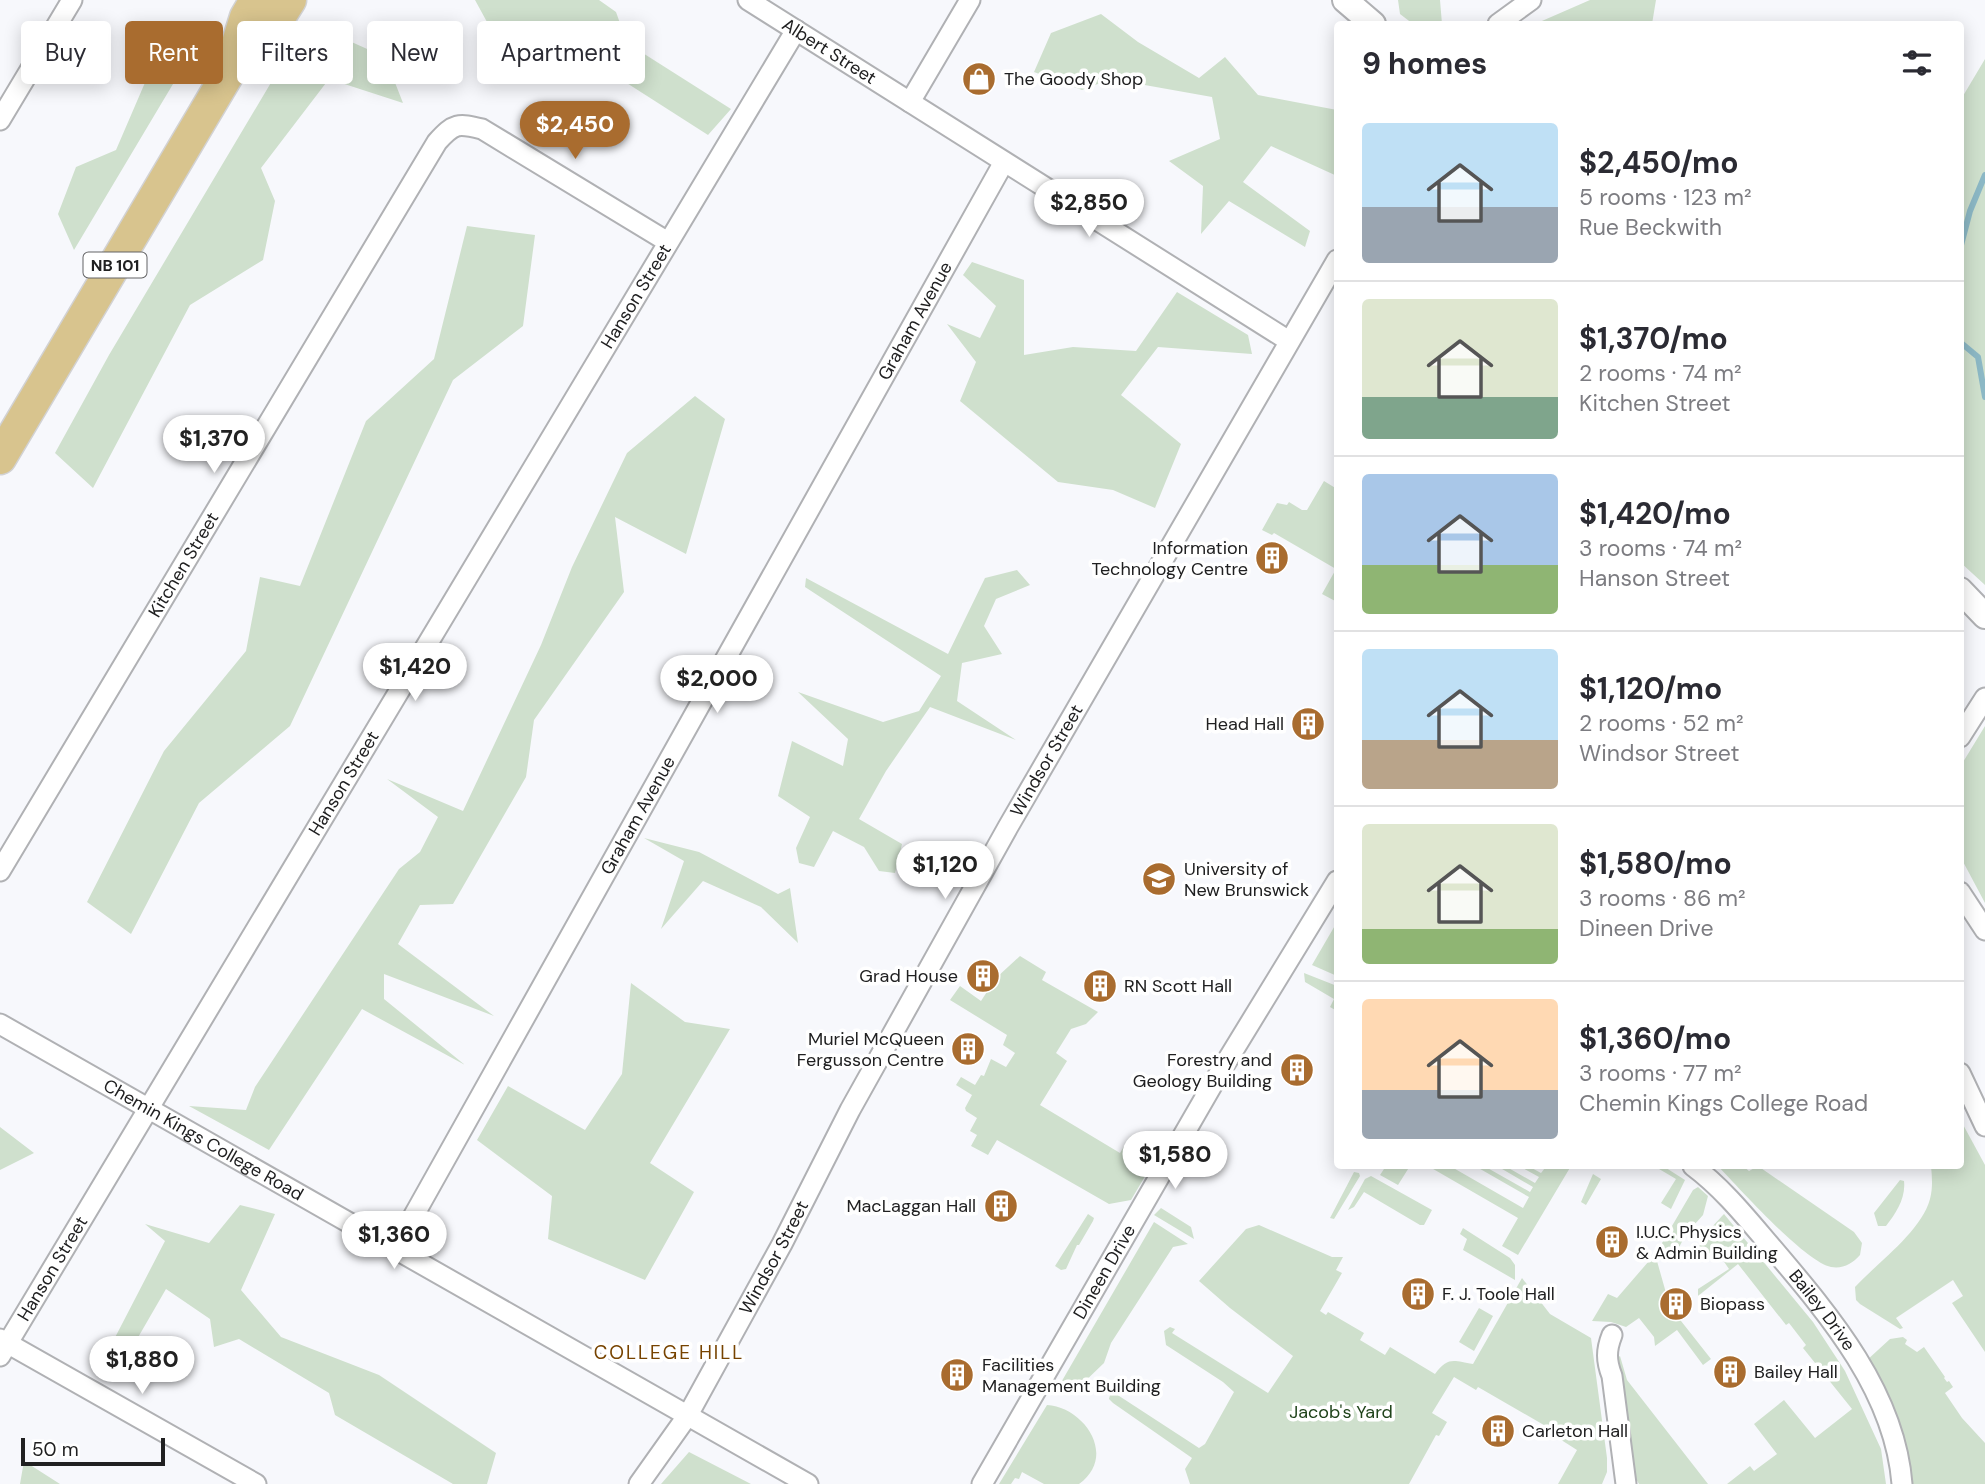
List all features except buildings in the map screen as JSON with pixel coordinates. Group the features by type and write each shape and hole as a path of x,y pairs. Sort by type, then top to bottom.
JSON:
{"main road":[{"name":"NB 101","path":"0,458 229,72 246,17 256,0"},
{"name":"NB 101","path":"229,72 271,30 290,0"}],"street":[{"path":"0,120 72,0"},
{"name":"Albert Street","path":"748,0 1289,341"},
{"path":"910,102 970,0"},
{"path":"1345,0 1370,21"},
{"path":"1501,21 1531,0"},
{"name":"Hanson Street","path":"3,1346 796,30"},
{"name":"Kitchen Street","path":"0,871 437,142 450,128 463,124 482,129 668,242"},
{"name":"Graham Avenue","path":"396,1249 1004,162"},
{"name":"Windsor Street","path":"639,1484 688,1415 782,1244 850,1110 1008,827 1334,265"},
{"path":"1964,594 1985,616"},
{"path":"1966,721 1985,698"},
{"name":"Dineen Drive","path":"982,1484 1214,1082 1334,886"},
{"path":"1964,898 1985,930"},
{"name":"Chemin Kings College Road","path":"0,1024 808,1484"},
{"path":"1964,1081 1985,1126"},
{"name":"Bailey Drive","path":"1697,1169 1751,1223 1823,1310 1860,1364 1895,1440 1902,1484"},
{"path":"1612,1335 1607,1354 1626,1484"},
{"path":"3,1346 256,1484"}],"green space":[{"path":"475,0 599,0 616,12 619,21 486,21"},
{"path":"1398,0 1440,0 1442,21 1409,21 1400,14"},
{"path":"1590,0 1656,0 1652,21 1542,21"},
{"path":"1101,14 1138,42 1199,78 1225,57 1258,95 1334,109 1334,175 1271,146 1243,182 1310,231 1305,247 1229,201 1201,234 1203,186 1169,161 1220,139 1212,97 1111,79 1082,90 1034,72 1051,33"},
{"path":"353,43 367,49 367,84 396,84 403,103 344,84 353,84"},
{"path":"645,54 731,109 708,135 628,84 645,84"},
{"path":"1985,59 1985,585 1964,566 1964,94"},
{"path":"144,84 173,84 74,250 58,214 76,167 116,150"},
{"path":"270,84 325,84 261,168 275,201 263,260 190,305 93,488 55,453 109,355"},
{"path":"467,226 535,235 523,326 453,380 290,726 199,803 131,934 87,902 164,751 246,651 260,577 300,586 366,421 434,359"},
{"path":"972,262 1024,280 1024,355 1073,347 1136,351 1177,292 1248,335 1252,354 1158,347 1121,395 1181,444 1155,508 1113,490 1058,482 960,401 976,362 947,324 980,338 996,306 963,275"},
{"path":"695,396 725,419 686,554 615,517 624,592 534,720 526,777 453,904 420,905 398,944 494,1016 384,974 384,999 465,1065 362,1009 269,1150 189,1106 246,1110 255,1087 399,869 420,852 438,817 387,779 463,811 541,645 572,567 627,453"},
{"path":"1324,481 1334,487 1334,568 1274,533 1272,535 1262,530 1277,503 1287,505 1289,502 1307,510"},
{"path":"1017,570 1030,585 996,599 984,626 1002,654 962,663 957,701 1016,740 930,707 886,771 859,819 902,844 895,873 879,871 864,847 833,831 814,867 799,863 796,848 810,817 778,796 792,741 843,766 848,739 798,692 883,722 919,711 941,676 805,587 806,578 948,654 985,578"},
{"path":"1334,573 1334,600 1322,594"},
{"path":"1985,726 1985,903 1964,864 1964,760"},
{"path":"644,838 699,852 778,894 790,888 798,943 761,907 703,881 661,929 684,861"},
{"path":"1334,927 1334,975 1312,965"},
{"path":"1020,956 1046,972 1042,980 1098,1012 1086,1024 1071,1029 1056,1053 1067,1061 1040,1105 1120,1153 1134,1135 1160,1151 1131,1200 1109,1204 997,1140 988,1155 971,1146 977,1135 970,1131 977,1118 965,1108 972,1095 956,1085 961,1077 975,1085 981,1075 984,1076 991,1059 1006,1067 1015,1053 1003,1045 1007,1035 950,1000 960,986 981,1001 996,978"},
{"path":"1304,973 1334,985 1334,999 1305,982"},
{"path":"631,983 685,1022 730,1029 650,1163 694,1192 645,1280 548,1239 552,1196 477,1140 508,1086 585,1130 622,1074"},
{"path":"1964,1126 1985,1165 1985,1352 1952,1303 1963,1296 1953,1280 1896,1318 1903,1328 1900,1329 1856,1300 1855,1287 1918,1223 1930,1199 1931,1169 1964,1169"},
{"path":"0,1127 34,1153 0,1170"},
{"path":"1384,1169 1408,1169 1398,1185 1380,1175"},
{"path":"1433,1169 1455,1169 1523,1208 1529,1197 1480,1169 1489,1169 1530,1192 1533,1187 1502,1169 1510,1169 1535,1183 1539,1177 1524,1169 1534,1169 1541,1173 1544,1169 1569,1169 1518,1255 1502,1246 1518,1218"},
{"path":"1659,1169 1668,1169 1685,1180 1671,1209 1661,1203 1676,1179"},
{"path":"1721,1169 1762,1169 1854,1232 1862,1243 1860,1255 1843,1266 1831,1267 1805,1252 1772,1223"},
{"path":"1354,1172 1360,1176 1334,1219 1330,1218"},
{"path":"1593,1174 1601,1179 1586,1205 1581,1202"},
{"path":"1371,1176 1432,1210 1424,1225 1364,1192 1354,1207 1348,1210 1365,1179"},
{"path":"1900,1180 1904,1181 1904,1187 1899,1205 1886,1226 1878,1226 1874,1213"},
{"path":"1698,1187 1708,1196 1703,1215 1686,1234 1675,1255 1668,1258 1662,1243 1693,1190"},
{"path":"240,1205 275,1214 241,1290 281,1337 379,1375 496,1453 487,1484 453,1484 335,1415 329,1393 239,1339 214,1347 210,1319 166,1289 129,1353 107,1353 165,1241 145,1224 209,1243"},
{"path":"1161,1208 1191,1227 1194,1239 1154,1215"},
{"path":"1088,1214 1094,1218 1093,1221 1077,1245 1066,1269 1061,1270 1055,1266"},
{"path":"1724,1214 1813,1322 1845,1371 1881,1449 1886,1484 1727,1484 1750,1466 1754,1471 1777,1454 1754,1424 1784,1400 1815,1438 1852,1409 1803,1348 1806,1345 1789,1323 1786,1325 1738,1264 1698,1296 1698,1289 1729,1269 1716,1250 1696,1260 1702,1240"},
{"path":"1154,1222 1188,1244 1173,1247 1111,1343 1104,1363 1077,1389 1064,1390 1059,1386"},
{"name":"Jacob's Yard","path":"1259,1225 1332,1257 1343,1257 1336,1270 1342,1273 1320,1311 1326,1315 1328,1312 1364,1333 1360,1340 1385,1355 1390,1347 1435,1374 1448,1362 1473,1364 1522,1278 1550,1314 1591,1338 1607,1458 1607,1472 1602,1484 1558,1484 1577,1450 1555,1436 1556,1432 1478,1387 1476,1390 1454,1377 1432,1413 1447,1422 1439,1436 1436,1435 1409,1484 1190,1484 1185,1469 1192,1458 1113,1403 1109,1399 1110,1395 1113,1392 1199,1448 1205,1444 1234,1392 1166,1345 1164,1331 1170,1327 1175,1329 1172,1333 1268,1393 1293,1356 1199,1281 1246,1229"},
{"path":"1463,1228 1510,1258 1515,1265 1515,1280 1463,1250 1467,1239 1460,1234"},
{"path":"1655,1254 1670,1307 1711,1359 1703,1365 1677,1330 1655,1346 1654,1337 1639,1318 1626,1327 1611,1322 1592,1321 1608,1294 1617,1298"},
{"path":"1479,1308 1493,1316 1474,1351 1459,1342"},
{"path":"1903,1337 1907,1340 1905,1344 1917,1352 1924,1347 1953,1387 1945,1393 1962,1418 1985,1443 1985,1484 1911,1484 1866,1361 1890,1339"},
{"path":"1620,1356 1627,1380 1708,1484 1639,1484 1629,1467 1616,1359"},
{"path":"1047,1405 1073,1414 1084,1423 1092,1435 1096,1460 1090,1473 1079,1484 1044,1484 1022,1472 1019,1479 1015,1478 1011,1484 999,1484"},
{"path":"689,1452 751,1484 661,1484"},
{"path":"24,1461 60,1484 20,1484"}],"waterway":[{"path":"1964,234 1985,175"},
{"path":"1964,345 1978,357 1985,397"}],"place":[{"name":"The Goody Shop","path":"979,79"},
{"name":"Information Technology Centre","path":"1272,558"},
{"name":"Head Hall","path":"1308,724"},
{"name":"University of New Brunswick","path":"1159,879"},
{"name":"Grad House","path":"983,976"},
{"name":"RN Scott Hall","path":"1100,986"},
{"name":"Muriel McQueen Fergusson Centre","path":"968,1049"},
{"name":"Forestry and Geology Building","path":"1297,1070"},
{"name":"MacLaggan Hall","path":"1001,1206"},
{"name":"I.U.C. Physics & Admin Building","path":"1612,1242"},
{"name":"F. J. Toole Hall","path":"1418,1294"},
{"name":"Biopass","path":"1676,1304"},
{"name":"Bailey Hall","path":"1730,1372"},
{"name":"Facilities Management Building","path":"957,1375"},
{"name":"Carleton Hall","path":"1498,1431"}],"district":[{"name":"COLLEGE HILL","path":"669,1352"}]}
